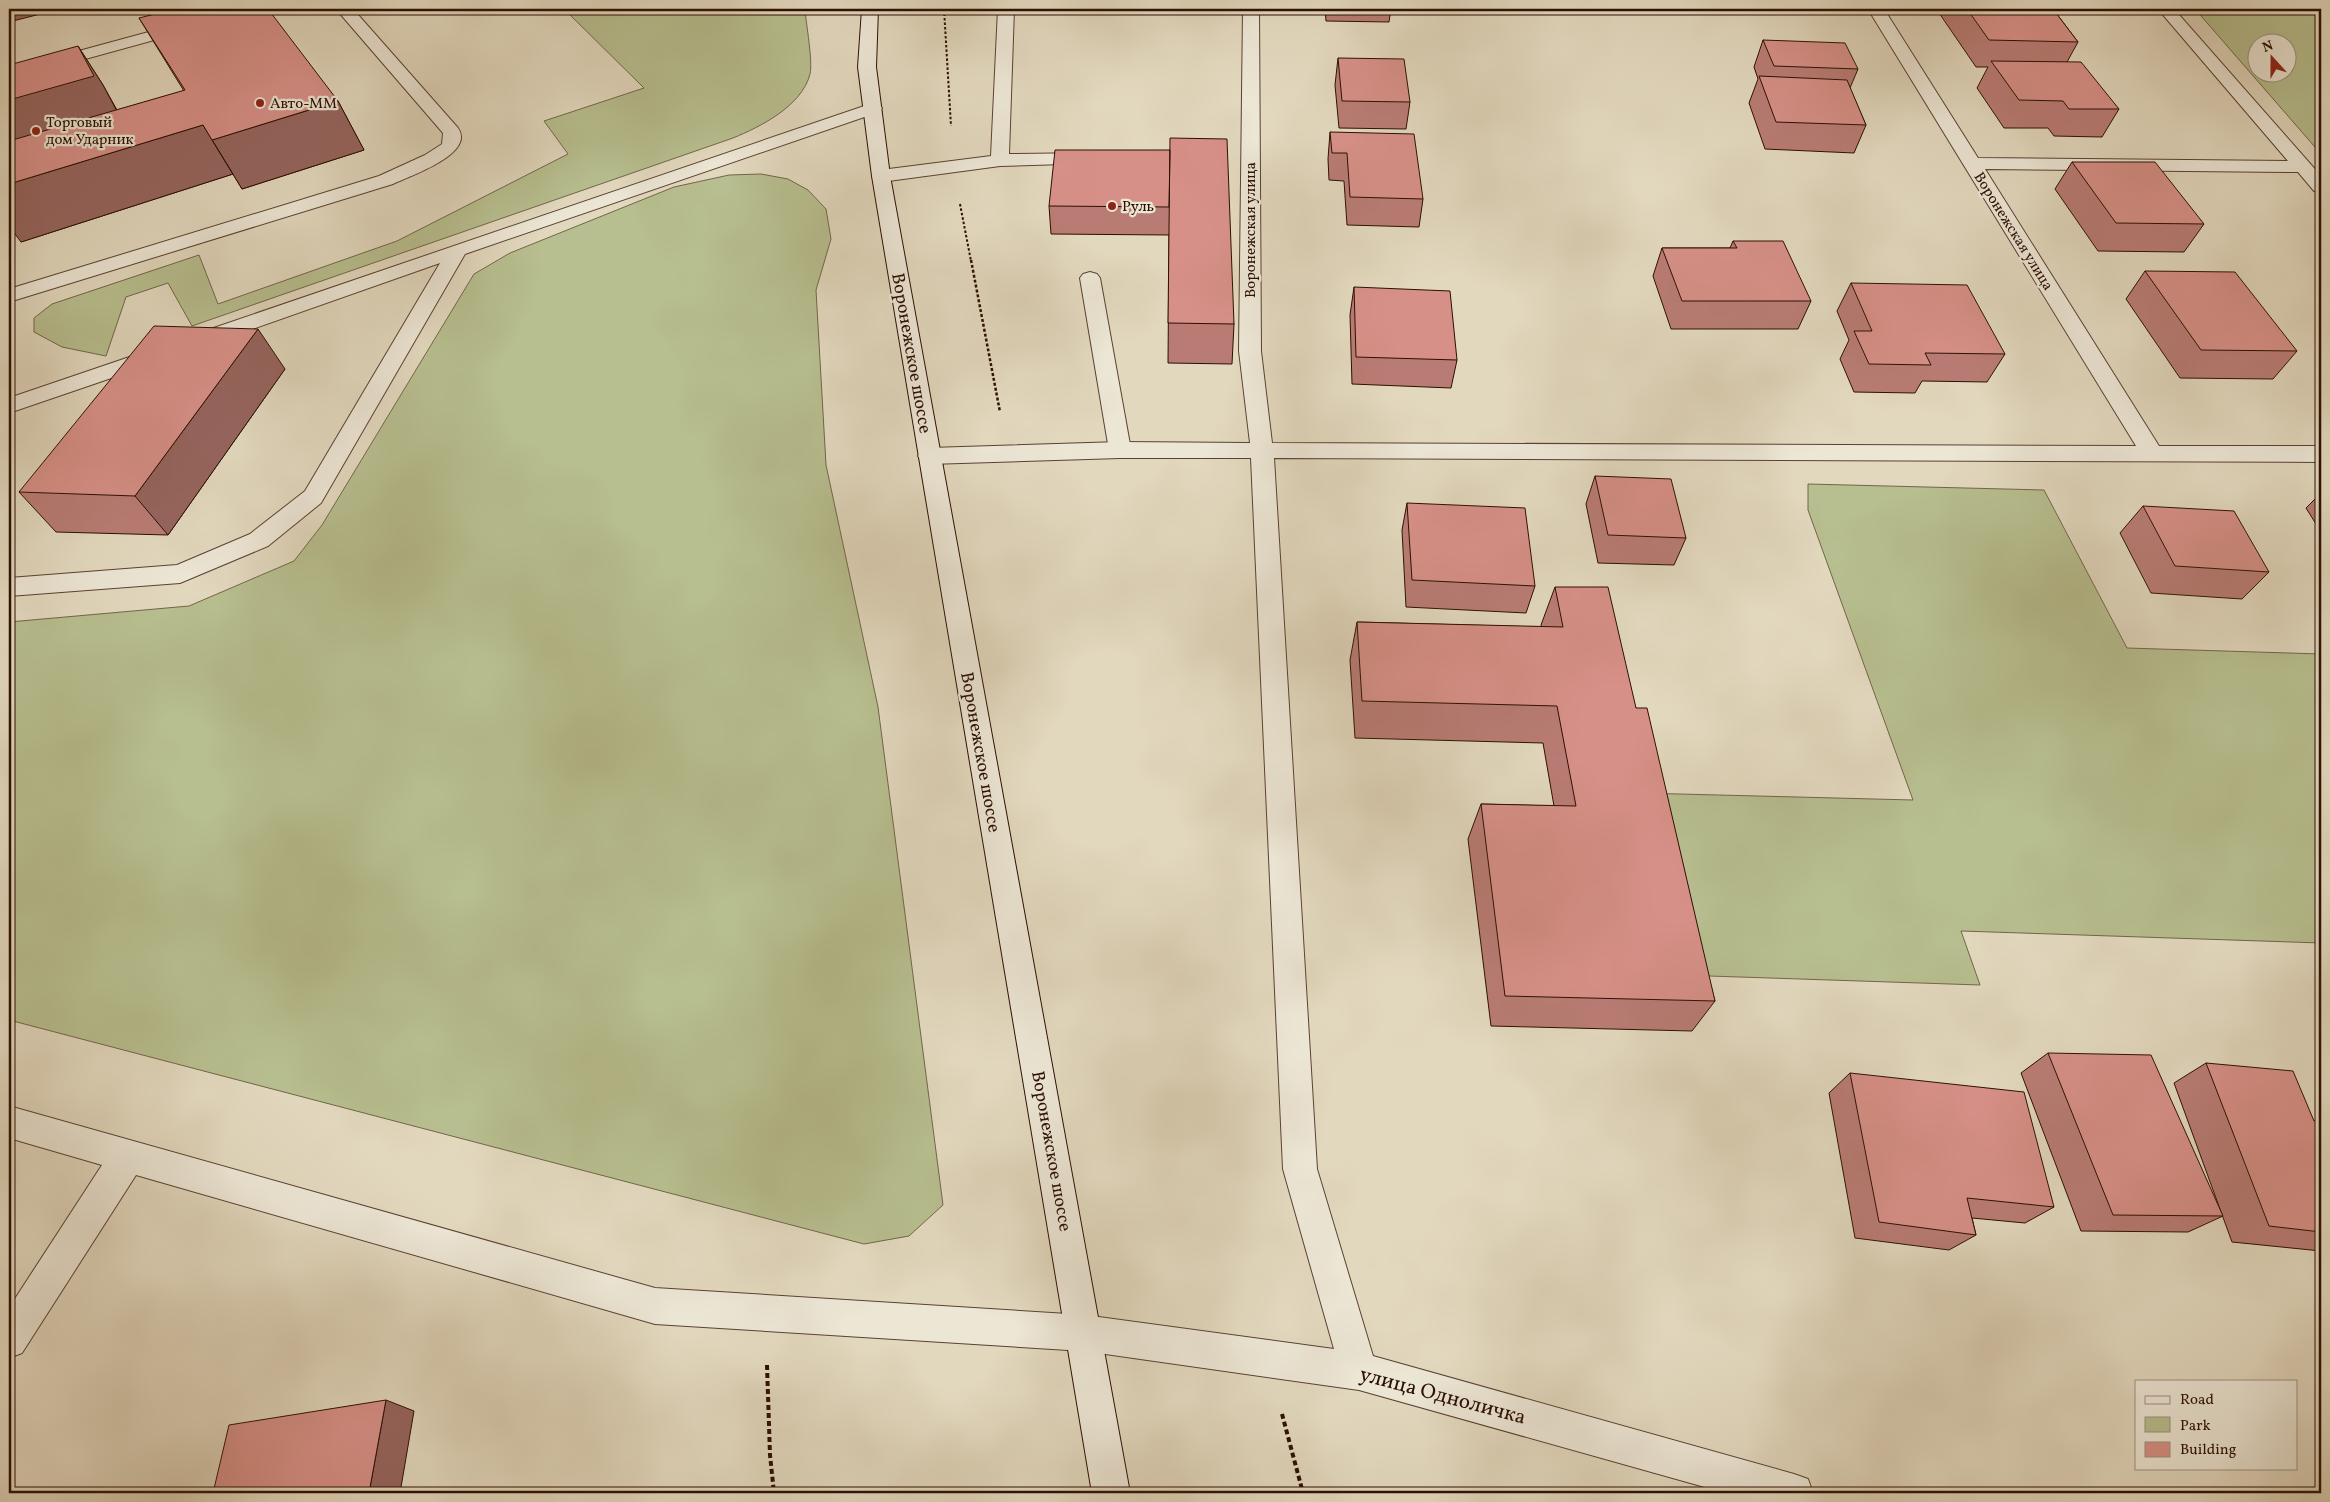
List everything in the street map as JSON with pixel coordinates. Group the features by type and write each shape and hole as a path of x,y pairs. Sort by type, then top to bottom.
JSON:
{"street":[{"path":"9,75 250,9"},
{"path":"9,296 386,180 432,159 451,146 452,132 344,9"},
{"name":"Воронежское шоссе","path":"870,9 867,67 881,176 1084,1333 1110,1493"},
{"path":"1000,160 1006,9"},
{"name":"Воронежская улица","path":"1251,9 1250,351 1262,451 1300,1169 1359,1371"},
{"name":"Воронежская улица","path":"1876,9 2152,453"},
{"path":"2166,9 2321,188"},
{"path":"9,406 873,108"},
{"path":"881,176 1000,160 1106,158"},
{"path":"1972,164 2303,167"},
{"path":"9,587 180,574 259,540 313,497 457,250"},
{"path":"1090,278 1120,450"},
{"path":"929,456 1120,450 2321,454"},
{"name":"улица Одноличка","path":"9,1122 656,1306 1084,1333 1359,1371 1794,1493"},
{"path":"9,1340 128,1156"}],"path":[{"path":"944,9 953,166 1009,454"},
{"path":"766,1314 770,1455 774,1493"},
{"path":"1268,1359 1303,1493"}],"green space":[{"path":"564,9 805,9 810,52 810,74 806,85 798,96 779,114 733,138 192,326 168,283 126,297 106,356 62,347 34,332 34,318 52,304 199,255 218,304 397,241 568,154 544,121 644,88"},
{"path":"2195,9 2321,11 2321,154 2258,82 2298,82 2298,32 2248,32 2248,70"},
{"path":"761,174 788,179 808,190 826,209 831,239 816,290 826,465 878,707 943,1205 909,1236 864,1244 9,1020 9,622 189,606 294,561 322,525 474,274 510,253 674,187 729,175"},
{"path":"1808,484 2044,490 2127,648 2321,654 2321,943 1961,931 1980,985 1679,975 1640,793 1913,800 1808,510"}],"building":[{"path":"175,9 268,9 338,101 212,140 203,125 9,184 9,141 185,90 139,18"},
{"path":"1967,9 2053,9 2078,42 1989,40"},
{"path":"1763,40 1845,43 1858,69 1774,66"},
{"path":"78,46 94,76 9,100 9,65"},
{"path":"1338,58 1404,59 1410,102 1342,101"},
{"path":"1991,61 2081,62 2119,109 2069,109 2063,101 2019,100"},
{"path":"1759,76 1847,80 1866,125 1776,122"},
{"path":"1330,132 1414,134 1423,199 1350,197 1347,153 1332,153"},
{"name":"Руль","path":"1170,138 1227,139 1234,324 1168,323"},
{"path":"1055,150 1170,150 1169,207 1049,206"},
{"path":"2072,162 2155,162 2204,224 2116,223"},
{"path":"1733,241 1783,241 1811,301 1682,301 1662,248 1737,248"},
{"path":"2145,271 2235,272 2297,351 2201,350"},
{"path":"1851,283 1967,285 2005,354 1925,353 1931,365 1869,364 1854,331 1872,331"},
{"path":"1354,287 1450,291 1457,360 1356,357"},
{"path":"154,326 258,329 135,496 19,492"},
{"path":"1595,476 1671,479 1686,538 1608,535"},
{"path":"1407,503 1525,508 1535,586 1412,580"},
{"path":"2143,506 2234,511 2269,572 2175,566"},
{"path":"1555,587 1608,587 1636,708 1647,708 1715,1001 1505,996 1481,804 1576,806 1557,706 1362,701 1357,622 1563,627"},
{"path":"2048,1053 2151,1055 2223,1216 2113,1215"},
{"path":"2206,1063 2293,1071 2314,1121 2321,1121 2321,1232 2269,1226"},
{"path":"1850,1073 2024,1092 2054,1207 1967,1198 1976,1235 1879,1222"},
{"path":"386,1400 369,1493 213,1493 229,1425"}],"place":[{"name":"Авто-ММ","path":"260,103"},
{"name":"Торговый дом Ударник","path":"36,131"},
{"name":"Руль","path":"1112,206"}]}
